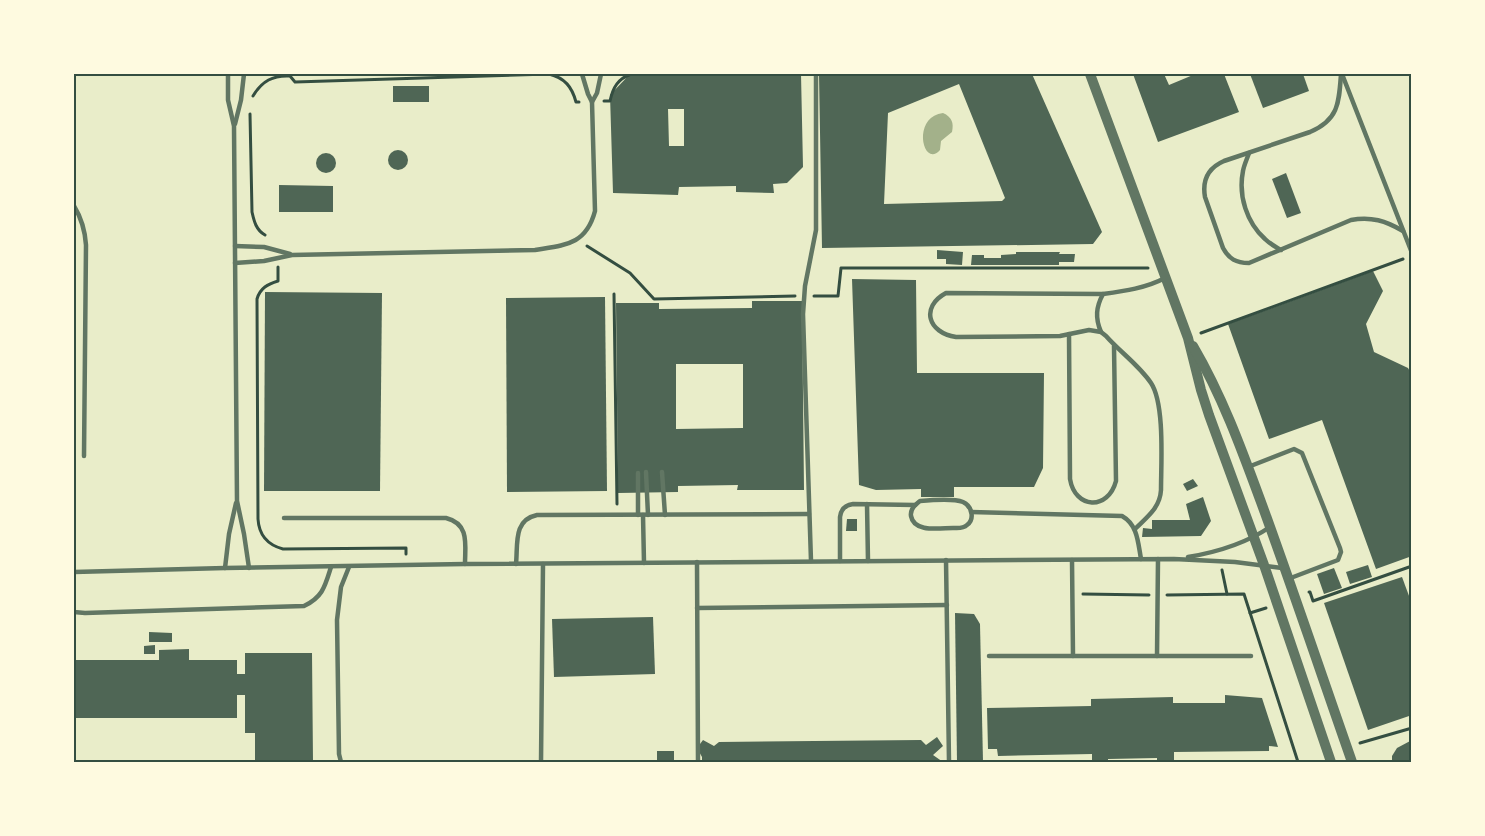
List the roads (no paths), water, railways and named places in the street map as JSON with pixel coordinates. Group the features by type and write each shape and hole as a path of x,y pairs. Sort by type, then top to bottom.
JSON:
{"street":[{"path":"1090,74 1188,338 1206,407 1255,538 1331,762"},
{"path":"1188,338 1225,407 1270,527 1352,762"}],"lane":[{"path":"228,74 228,100 234,126 237,501 249,568"},
{"path":"234,126 241,100 244,74"},
{"path":"235,263 264,261 292,255 535,250 567,244 577,239 592,224 596,211 592,102 582,74"},
{"path":"592,102 597,93 601,74"},
{"path":"811,561 803,325 808,265 816,230 816,74"},
{"path":"1341,74 1337,107 1333,116 1318,129 1224,161 1209,171 1203,188 1224,248 1233,260 1249,263 1352,220 1367,218 1383,221 1403,231"},
{"path":"1341,74 1412,254"},
{"path":"1249,153 1243,171 1241,190 1245,208 1252,225 1265,239 1281,250"},
{"path":"74,206 85,230 86,244 84,456"},
{"path":"235,246 264,247 292,255"},
{"path":"1101,332 1089,330 1060,336 946,336 932,324 930,314 932,305 938,297 946,293 1103,294 1135,289 1156,282 1164,273"},
{"path":"1103,294 1099,300 1096,316 1101,332 1150,381 1160,406 1161,498 1135,529"},
{"path":"1069,334 1071,488 1083,501 1092,503 1108,497 1114,490 1116,481 1114,345"},
{"path":"74,573 465,564 1174,559 1220,560 1264,565 1286,574 1338,560 1340,548 1302,453 1294,449 1248,467"},
{"path":"644,563 643,515 646,472"},
{"path":"662,472 665,515"},
{"path":"638,473 643,515"},
{"path":"225,568 229,534 237,501"},
{"path":"920,501 960,501 968,505 971,512 970,521 962,528 920,527 911,517 911,510 920,501"},
{"path":"867,504 868,561"},
{"path":"840,561 841,512 848,505 915,505"},
{"path":"971,512 1116,515 1127,519 1135,529 1141,559"},
{"path":"516,564 519,528 529,516 809,514"},
{"path":"284,518 446,518 454,520 464,535 465,564"},
{"path":"1174,559 1230,548 1255,538 1270,527"},
{"path":"1157,656 1158,559"},
{"path":"946,560 949,762"},
{"path":"1072,560 1073,656"},
{"path":"697,562 698,762"},
{"path":"541,762 543,564"},
{"path":"74,612 304,606 313,602 320,595 331,567"},
{"path":"340,762 337,620 341,587 349,567"},
{"path":"698,608 947,605"},
{"path":"989,656 1251,656"}]}
